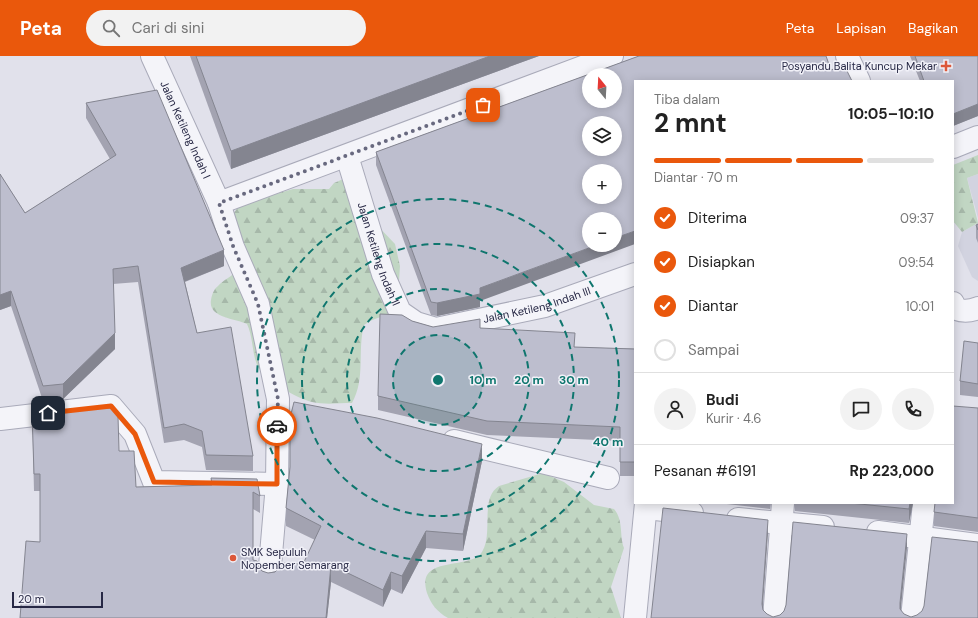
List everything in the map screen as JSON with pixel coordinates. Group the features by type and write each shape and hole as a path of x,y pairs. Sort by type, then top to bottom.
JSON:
{"street":[{"name":"Jalan Ketileng Indah I","path":"152,56 219,203 233,246 258,304 278,399 277,484 269,578"},
{"path":"219,203 612,56"},
{"path":"847,56 859,80"},
{"path":"954,147 978,137"},
{"name":"Jalan Ketileng Indah II","path":"347,156 383,274 400,312 416,323 436,329"},
{"name":"Jalan Ketileng Indah III","path":"436,329 545,306 634,274"},
{"path":"278,399 301,404"},
{"path":"0,419 111,406 135,434 154,482 277,484"},
{"path":"431,436 608,478"},
{"path":"912,618 924,504"},
{"path":"635,618 646,506 717,516 782,513 851,530 921,537 978,545"},
{"path":"774,618 782,513"}],"shaded area":[{"path":"978,174 978,218 967,178"},
{"path":"978,223 978,281 972,277 958,246 962,232"}],"green space":[{"path":"978,155 978,174 967,178 978,223 962,232 954,222 954,165"},
{"path":"348,177 374,222 395,244 400,266 398,295 390,313 364,325 361,345 359,384 352,403 317,403 290,393 266,376 257,365 247,324 218,314 211,306 211,300 215,289 235,272 229,245 228,229 234,212 241,204 293,189 329,189 334,183"},
{"path":"543,473 564,482 594,505 614,509 617,514 624,548 611,587 621,618 448,618 444,616 430,601 427,593 425,581 429,573 436,568 476,558 482,552 485,544 487,536 488,508 493,492 499,486"}],"building":[{"path":"196,56 490,56 231,151"},
{"path":"639,56 826,56 831,70 844,65 852,80 634,80 634,231 622,236 622,212 582,212 582,251 480,288 480,294 437,303 431,302 376,152 582,77 582,108 622,108 622,68 606,68"},
{"path":"915,56 978,56 978,104 954,114 954,80 924,80"},
{"path":"157,90 224,250 181,268 197,333 231,327 253,456 206,455 202,431 184,424 164,428 138,266 113,269 115,333 63,384 43,386 11,291 0,295 0,174 25,213 116,155 86,103"},
{"path":"380,314 402,315 412,321 433,327 480,319 480,328 575,333 574,347 634,349 634,462 620,462 620,427 487,421 378,396"},
{"path":"964,341 978,343 978,384 960,381"},
{"path":"294,402 377,418 482,444 463,534 426,531 402,576 391,572 383,590 331,565 326,618 20,618 26,541 40,542 40,474 34,474 32,411 111,408 118,416 119,451 134,451 136,487 212,485 211,478 257,479 260,496 253,492 253,560 257,561 258,566 262,571 268,573 275,572 281,563 303,564 321,526 286,508 290,467 290,418"},
{"path":"954,406 978,408 978,518 934,512 935,504 954,504"},
{"path":"860,504 910,504 909,509"},
{"path":"663,508 768,520 762,604 763,610 773,617 780,615 784,611 786,605 793,522 907,534 900,609 904,614 911,617 922,611 924,606 932,537 978,542 978,618 651,618"}],"way so far":[{"path":"277,426 278,399 258,304 233,246 219,203 483,105"}],"place":[{"name":"Posyandu Balita Kuncup Mekar","path":"946,66"},
{"name":"SMK Sepuluh Nopember Semarang","path":"233,558"}],"route":[{"path":"48,413 111,406 135,434 154,482 277,484 277,426"}]}
